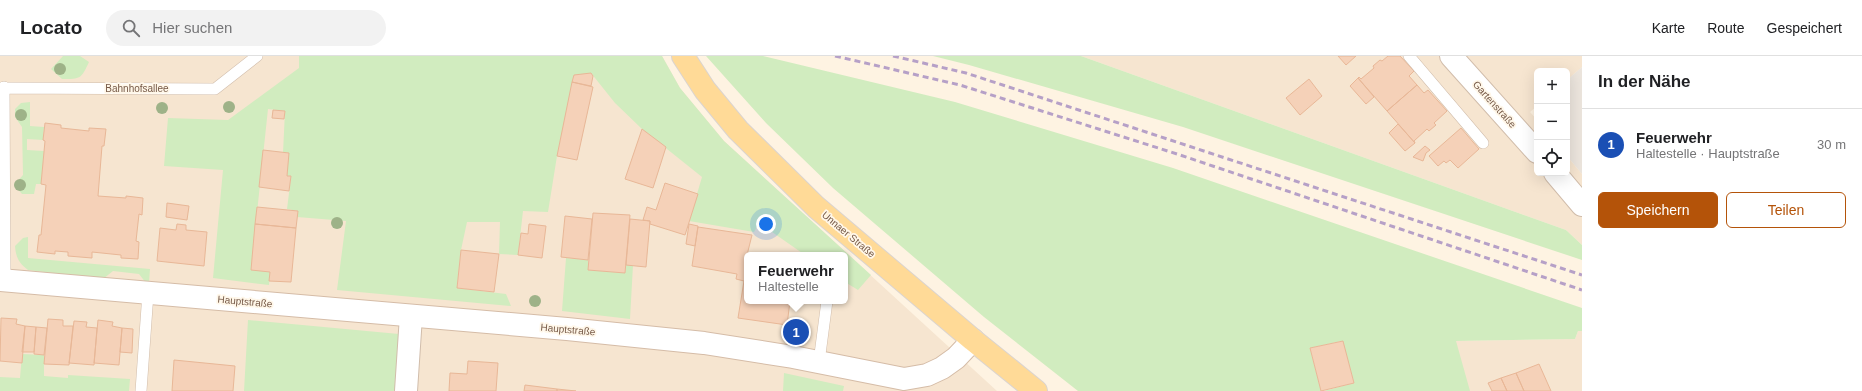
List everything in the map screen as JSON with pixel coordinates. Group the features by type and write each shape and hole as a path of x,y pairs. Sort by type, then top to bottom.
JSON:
{"main road":[{"name":"Unnaer Straße","path":"683,56 705,90 738,130 816,207 973,340 1036,391"},
{"name":"Gartenstraße","path":"1451,56 1534,149"},
{"path":"1558,176 1582,205"},
{"name":"Hauptstraße","path":"2,280 568,329 704,343 819,362 904,379 927,375 942,368 956,358 973,340"},
{"path":"406,391 411,316"}],"lane":[{"name":"Bahnhofsallee","path":"2,280 2,88 216,89 258,56"},
{"path":"1409,56 1482,143"},
{"path":"141,391 148,293"},
{"path":"819,362 827,304"}],"shaded area":[{"path":"0,56 662,56 680,88 724,141 845,252 744,252 744,304 848,304 848,255 997,391 0,391"},
{"path":"1081,56 1582,56 1582,67 1570,77 1570,68 1534,68 1534,109 1530,112 1534,117 1534,176 1570,176 1570,160 1582,174 1582,245 1566,230"},
{"path":"1582,67 1582,174 1570,160 1570,77"},
{"path":"1578,331 1582,331 1582,391 1324,391 1354,383 1455,341 1575,339"}],"green space":[{"path":"63,56 80,56 89,62 80,77 73,79 62,79 51,69"},
{"path":"299,56 662,56 680,88 724,141 846,252 801,252 759,223 754,232 689,221 702,177 642,129 615,103 591,73 574,76 557,156 548,212 523,211 518,255 499,254 500,222 467,222 461,250 457,288 506,294 511,306 337,290 346,221 297,217 298,211 287,209 291,177 287,176 283,153 285,111 268,109 251,269 270,272 269,285 213,278 223,170 164,166 168,118 228,120 299,68"},
{"path":"706,56 763,56 955,102 1173,168 1582,308 1582,331 1578,331 1575,339 1456,341 1470,391 1324,391 1354,383 1342,341 1310,348 1321,391 1078,391 984,317 833,188 766,123"},
{"path":"933,56 1081,56 1566,230 1582,245 1582,260 1183,127"},
{"path":"30,102 30,126 44,127 43,140 27,139 27,150 44,151 41,184 36,184 34,194 22,194 14,185 23,175 22,127 15,117 15,109 21,103"},
{"path":"28,237 28,258 150,269 149,283 146,283 139,274 113,271 103,279 28,270 18,260 15,246 23,238"},
{"path":"848,254 871,275 858,290 848,284"},
{"path":"566,258 588,260 588,270 625,273 626,265 633,265 630,319 562,311"},
{"path":"248,320 399,334 396,391 244,391"},
{"path":"22,354 44,355 44,376 68,378 68,375 130,379 129,391 0,391 0,377 20,378"},
{"path":"784,373 844,386 843,391 783,391"}],"building":[{"path":"1338,56 1356,56 1346,65"},
{"path":"1388,56 1400,56 1414,71 1409,76 1417,85 1387,111 1358,78 1359,77 1361,79 1374,68 1373,66 1380,60 1382,61"},
{"path":"591,73 593,76 591,86 572,82 574,75"},
{"path":"1358,78 1374,97 1366,104 1350,86"},
{"path":"1309,79 1322,96 1300,115 1286,98"},
{"path":"572,82 593,87 577,160 557,156"},
{"path":"1417,85 1424,93 1428,90 1447,111 1434,123 1436,125 1429,131 1427,129 1414,141 1415,143 1387,111"},
{"path":"273,110 285,111 284,119 272,118"},
{"path":"45,123 61,125 61,128 89,131 89,128 106,129 104,146 102,146 98,196 126,198 126,196 143,198 142,215 139,214 136,241 139,242 138,259 121,258 121,255 92,252 92,258 68,256 68,252 55,251 55,254 37,252 39,235 41,235 46,185 41,184"},
{"path":"1398,124 1415,143 1405,151 1389,133"},
{"path":"1461,128 1479,149 1458,168 1450,160 1446,163 1444,161 1438,166 1429,156"},
{"path":"642,129 666,147 653,188 625,179"},
{"path":"1425,146 1430,150 1426,153 1423,161 1413,157"},
{"path":"263,150 289,153 287,176 291,176 289,191 259,187"},
{"path":"665,183 698,194 685,235 650,224 650,221 643,220 647,207 656,210"},
{"path":"167,203 189,206 187,220 166,217"},
{"path":"257,207 298,211 296,228 255,224"},
{"path":"593,213 630,215 625,273 588,270"},
{"path":"565,216 592,219 588,260 561,257"},
{"path":"630,219 650,221 646,267 626,265"},
{"path":"177,224 186,225 186,230 207,232 204,266 157,261 160,228 176,230"},
{"path":"255,224 296,228 291,282 269,281 270,272 251,270"},
{"path":"529,224 546,226 542,258 518,255 521,233 528,234"},
{"path":"689,224 698,226 695,246 686,244"},
{"path":"698,227 752,235 748,252 744,252 744,281 736,279 737,274 692,266"},
{"path":"461,250 499,254 494,292 457,288"},
{"path":"744,281 744,304 790,304 787,325 738,318"},
{"path":"1,318 17,319 16,324 25,326 22,363 0,361"},
{"path":"48,319 63,320 63,326 73,326 69,365 44,364"},
{"path":"98,320 113,322 112,326 122,328 119,365 94,363"},
{"path":"74,321 87,322 86,327 97,328 94,365 69,363"},
{"path":"25,326 36,327 34,352 22,352"},
{"path":"36,327 47,328 44,355 34,354"},
{"path":"122,328 133,329 132,353 120,352"},
{"path":"1343,341 1354,383 1321,391 1310,348"},
{"path":"174,360 235,366 233,391 172,391"},
{"path":"468,361 498,363 496,391 449,391 450,373 467,374"},
{"path":"1539,364 1551,391 1524,391 1516,373"},
{"path":"1516,373 1524,391 1507,391 1501,378"},
{"path":"1501,378 1507,391 1492,391 1488,383"},
{"path":"525,385 557,389 557,391 524,391"},
{"path":"557,389 576,391 557,391"}],"railway":[{"path":"835,56 960,85 1177,154 1582,290"},
{"path":"893,56 966,73 1582,275"}],"place":[{"name":"Feuerwehr","path":"796,332"}]}
